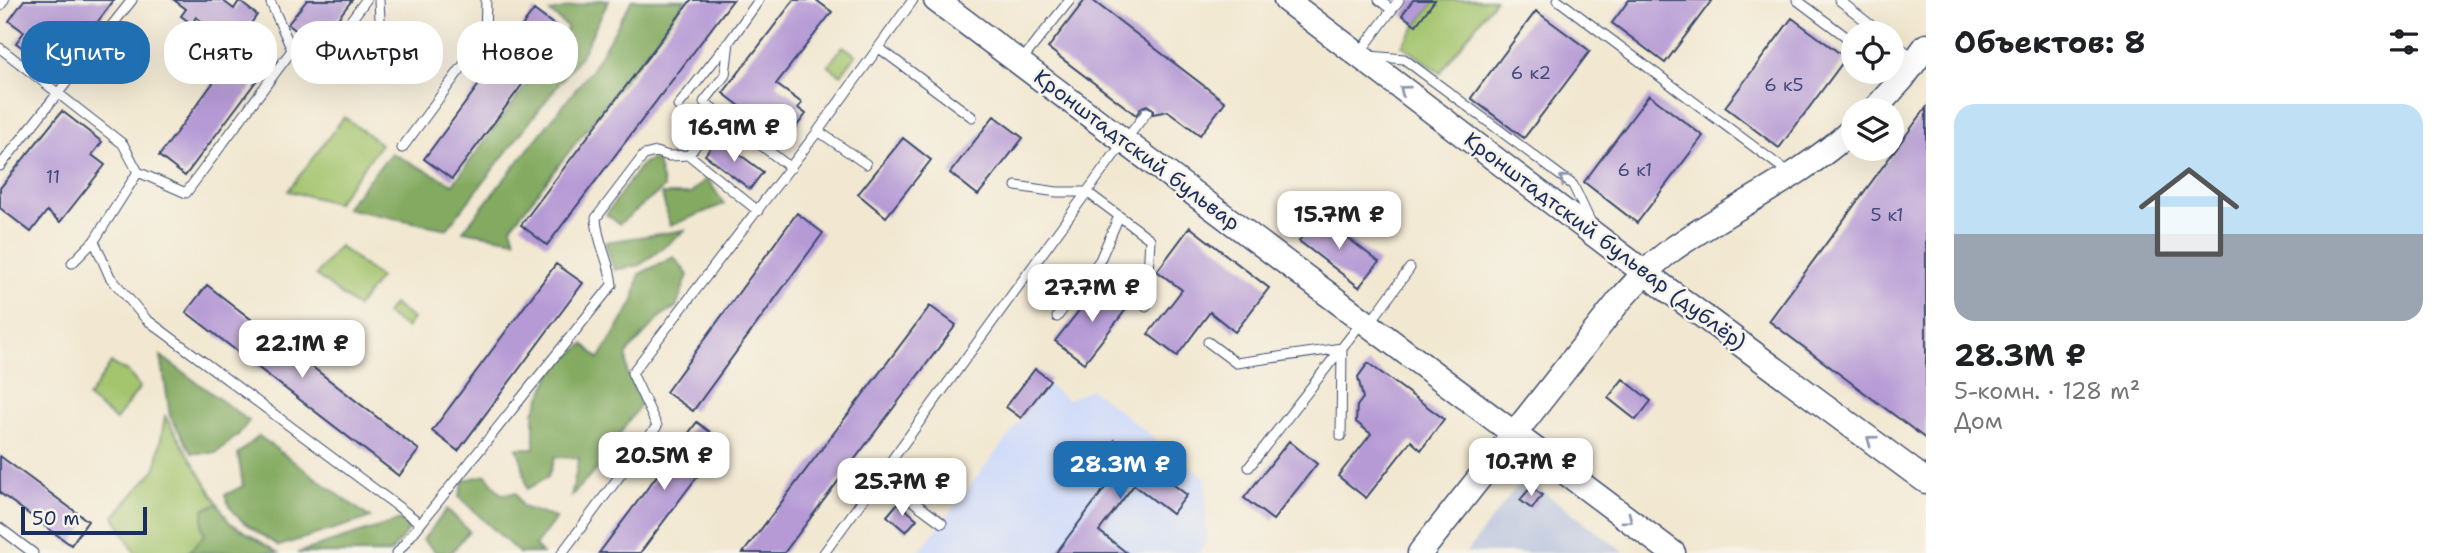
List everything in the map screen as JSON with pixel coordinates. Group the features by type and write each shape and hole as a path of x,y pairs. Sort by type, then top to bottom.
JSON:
{"main road":[{"name":"Кронштадтский бульвар","path":"936,0 1672,553"},
{"name":"Кронштадтский бульвар (дублёр)","path":"1286,0 1645,273 1926,481"},
{"path":"1883,98 1909,64"},
{"path":"1420,553 1619,300 1645,273 1673,249 1819,156 1841,139"}],"lane":[{"path":"0,6 4,0"},
{"path":"0,166 132,0"},
{"path":"351,21 366,0"},
{"path":"379,0 381,21"},
{"path":"402,148 485,36 485,0"},
{"path":"678,106 759,0"},
{"path":"562,553 657,426 632,373 791,168 913,0"},
{"path":"1020,62 1070,0"},
{"path":"1379,0 1392,10"},
{"path":"1358,55 1399,0"},
{"path":"1558,0 1790,174"},
{"path":"1797,0 1841,33"},
{"path":"1839,0 1866,21"},
{"path":"271,3 291,48"},
{"path":"729,42 725,75 705,102 791,168"},
{"path":"0,48 123,144 138,172 186,193 291,51"},
{"path":"878,48 972,117"},
{"path":"824,553 1147,112"},
{"path":"689,155 719,113"},
{"path":"818,131 866,164"},
{"path":"397,553 612,285 597,237 596,218 644,155 656,152 669,156 689,155 758,211"},
{"path":"72,263 94,240 138,172"},
{"path":"1016,186 1057,192 1087,192 1150,240 1146,306"},
{"path":"1057,317 1100,260 1119,216"},
{"path":"94,240 110,277 146,319 420,523"},
{"path":"1249,467 1342,348 1410,268"},
{"path":"1208,342 1237,363 1342,348"},
{"path":"1341,436 1342,348"},
{"path":"880,477 942,523"},
{"path":"0,528 33,553"}],"shaded area":[{"path":"1048,385 1067,400 1091,389 1206,478 1207,542 1198,553 918,553"},
{"path":"1524,477 1625,553 1466,553"}],"green space":[{"path":"609,0 578,59 578,21 560,21 550,12"},
{"path":"632,0 686,0 511,227 515,240 463,231 592,69"},
{"path":"1435,0 1495,0 1440,73 1402,45"},
{"path":"843,46 856,55 841,75 828,66"},
{"path":"527,84 559,84 447,229 345,208 391,153 453,184"},
{"path":"344,117 381,144 336,203 288,191"},
{"path":"656,158 664,188 619,224 606,214 643,163"},
{"path":"707,178 724,204 670,226 662,194 690,194"},
{"path":"686,230 640,265 614,270 605,242"},
{"path":"339,246 380,278 357,307 316,275"},
{"path":"674,257 688,275 676,307 661,316 627,353 627,372 641,404 607,452 611,463 600,466 571,496 579,458 555,457 548,477 527,489 517,448 534,448 534,412 554,368 584,344 599,359 634,301 639,274"},
{"path":"393,304 413,319 406,328 386,314"},
{"path":"161,356 249,421 238,435 216,453 192,453 170,416"},
{"path":"111,363 128,372 140,387 116,420 88,398"},
{"path":"165,416 229,522 278,553 135,553 114,516 156,468"},
{"path":"259,436 370,518 279,546 247,525 234,512 225,495 243,486 238,454"},
{"path":"486,475 501,494 516,493 522,507 556,518 535,546 542,553 519,553 459,497 464,480"},
{"path":"218,504 229,522 277,552 188,553 205,534 202,529 204,509"},
{"path":"447,509 469,531 451,553 437,553 423,540"},
{"path":"401,520 409,529 390,553 297,553"}],"building":[{"path":"24,0 114,0 98,21 21,21 21,30 9,21"},
{"path":"174,0 222,0 234,9 239,1 257,15 253,21 201,21 196,17 194,21 188,21 181,16 186,9"},
{"path":"307,0 352,0 336,21 291,21 291,26 288,24"},
{"path":"691,0 733,0 547,245 521,225"},
{"path":"794,0 816,0 832,12 776,84 802,103 798,108 806,114 785,141 723,93"},
{"path":"1085,0 1092,0 1225,102 1200,135 1168,111 1153,114 1153,109 1147,105 1136,115 1048,48"},
{"path":"1413,0 1435,0 1416,25 1402,15"},
{"path":"1629,0 1712,0 1665,63 1612,23"},
{"path":"534,10 549,21 526,21"},
{"path":"1536,11 1590,51 1524,138 1471,98"},
{"path":"1792,18 1841,54 1841,65 1779,148 1725,107"},
{"path":"212,84 254,84 185,176 159,156"},
{"path":"479,84 523,84 452,179 424,159"},
{"path":"1649,95 1703,136 1637,223 1584,182"},
{"path":"1926,108 1926,439 1769,321 1887,161 1904,161 1904,138"},
{"path":"62,111 102,142 92,155 105,165 60,222 47,211 31,232 0,208 0,188"},
{"path":"994,116 1023,138 978,195 950,173"},
{"path":"718,138 763,172 750,189 705,155"},
{"path":"903,138 931,160 886,217 858,194"},
{"path":"797,213 823,233 693,411 666,392"},
{"path":"1318,215 1379,262 1359,287 1299,241"},
{"path":"1190,227 1269,288 1235,332 1210,312 1177,356 1148,334 1182,290 1157,271"},
{"path":"556,264 583,283 458,451 432,431"},
{"path":"1100,284 1128,307 1084,363 1055,341"},
{"path":"207,285 419,450 399,476 186,312"},
{"path":"930,306 956,325 784,553 743,553"},
{"path":"1368,363 1444,419 1421,450 1411,441 1366,498 1338,476 1371,434 1356,422 1357,406 1363,398 1358,377"},
{"path":"1035,369 1050,380 1021,418 1006,407"},
{"path":"1623,379 1651,401 1636,420 1608,398"},
{"path":"697,422 723,442 640,553 599,553"},
{"path":"1115,440 1187,495 1172,514 1134,485 1099,531 1127,553 1056,553 1117,472 1100,459"},
{"path":"1289,441 1317,464 1273,520 1244,498"},
{"path":"0,456 88,521 71,545 0,493"},
{"path":"1531,487 1542,495 1532,509 1520,500"},
{"path":"898,503 917,519 906,532 887,516"}]}
